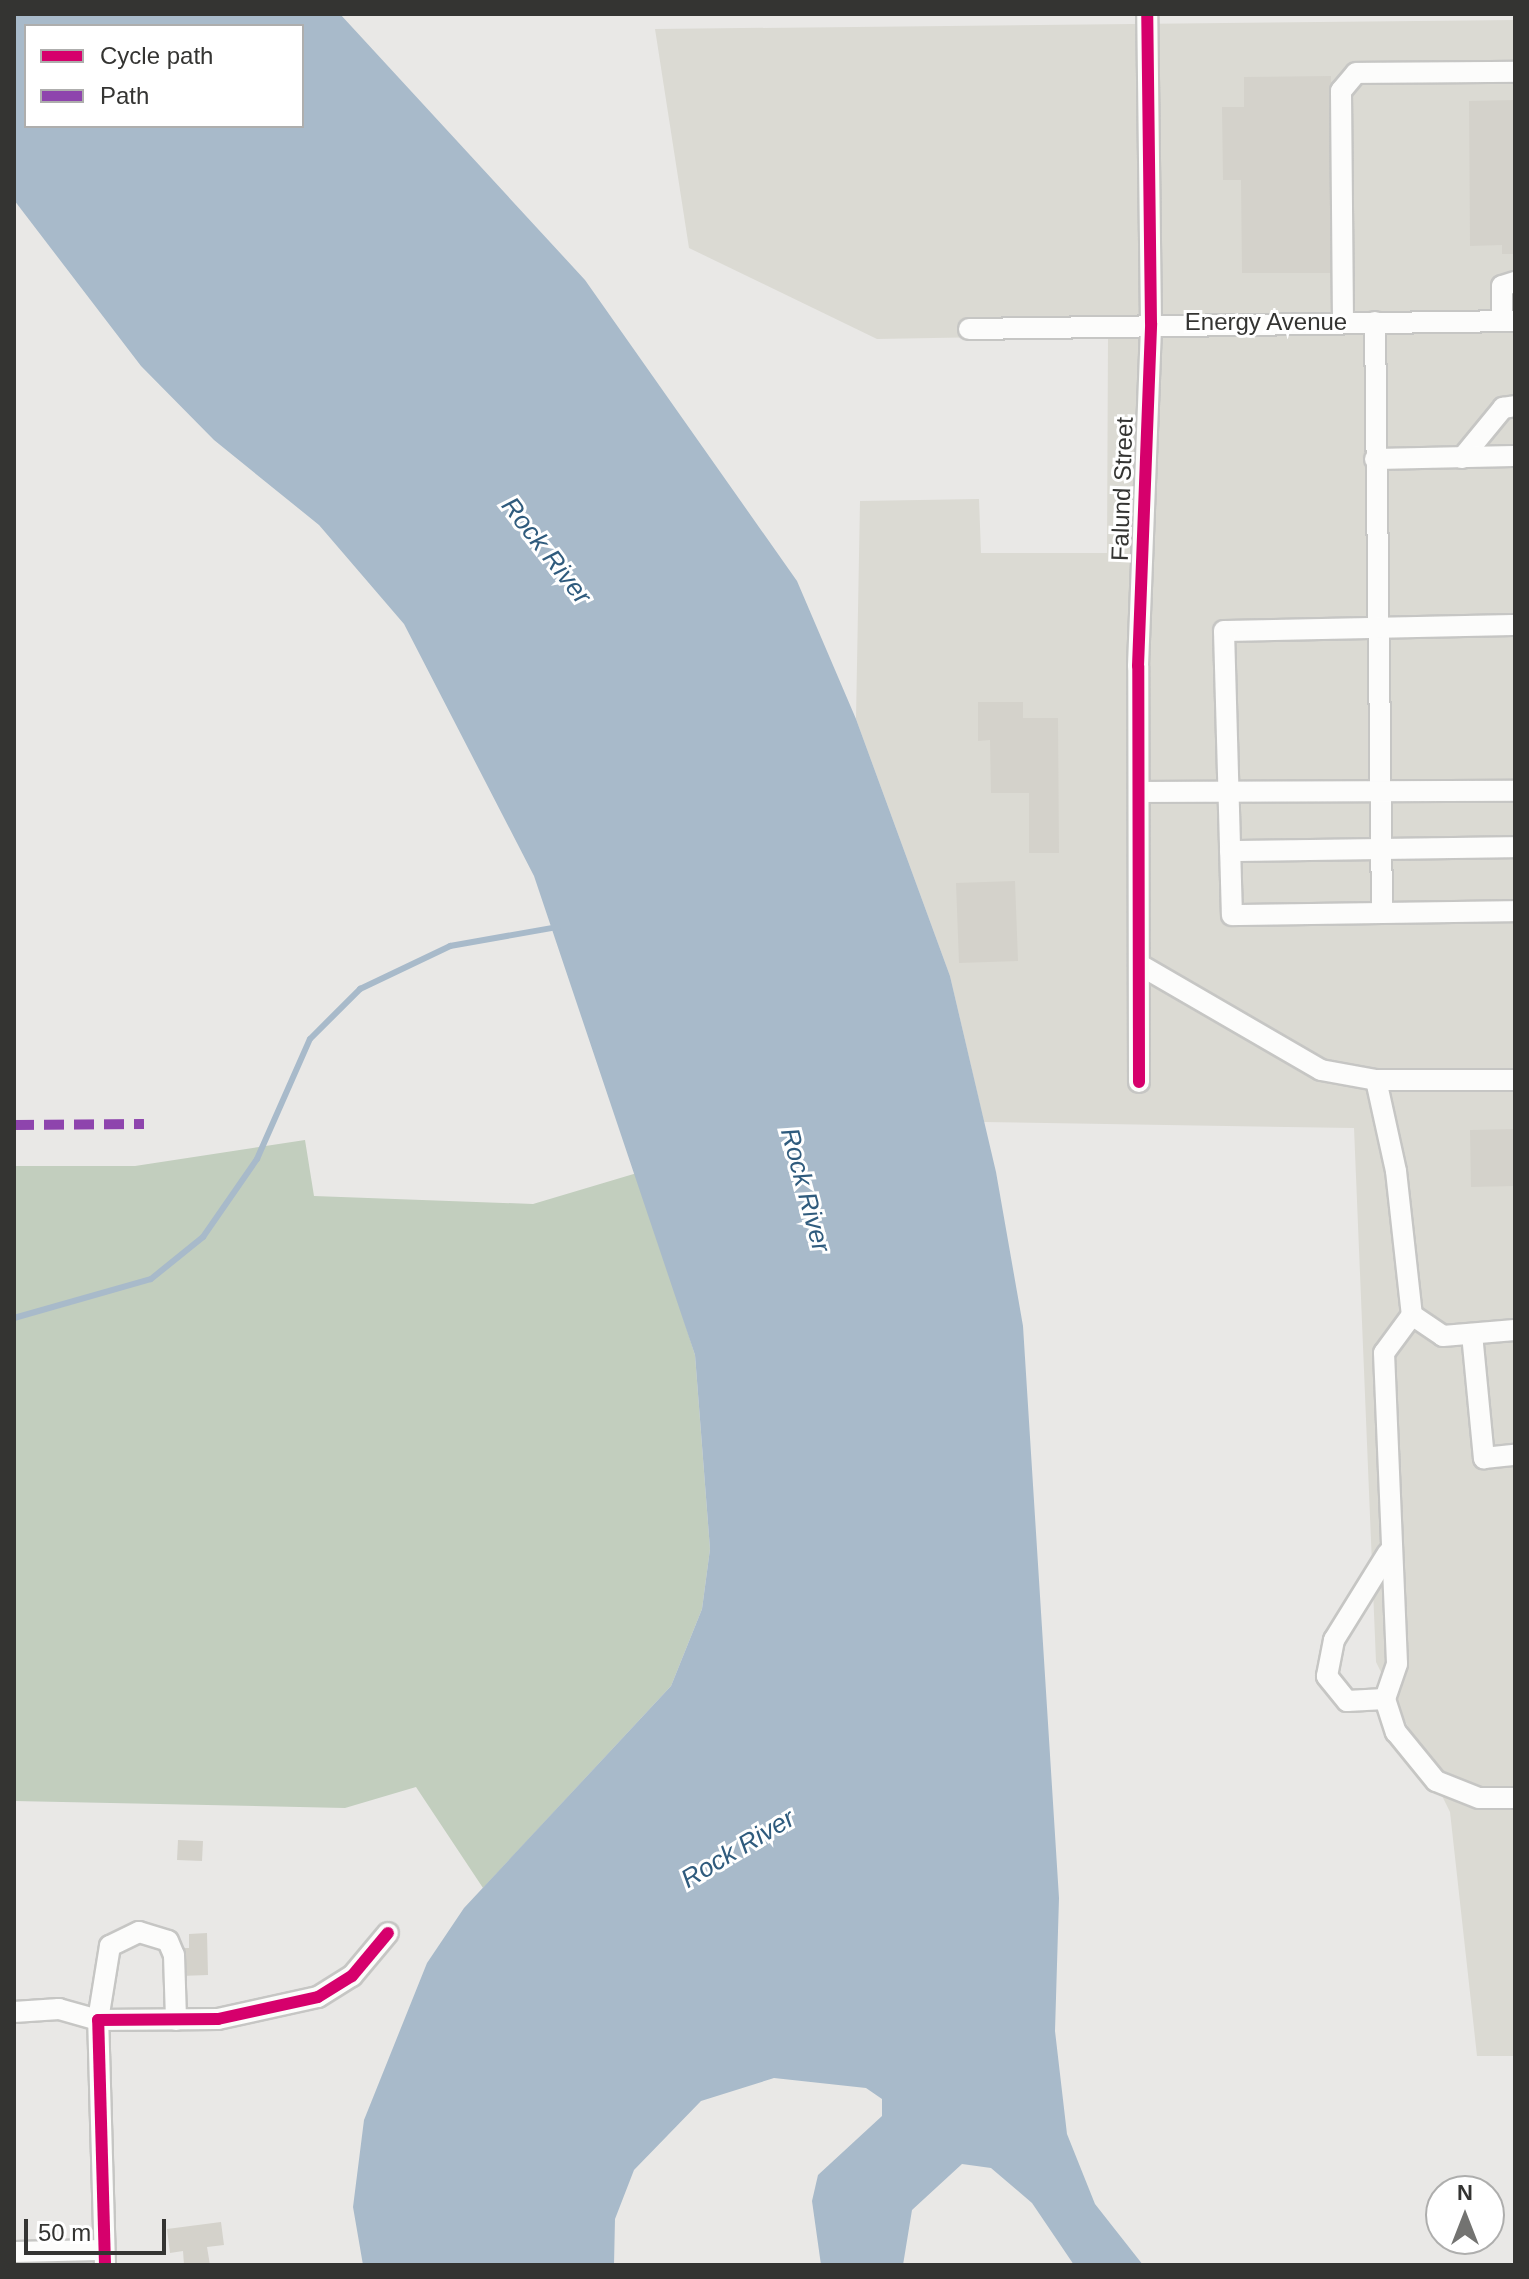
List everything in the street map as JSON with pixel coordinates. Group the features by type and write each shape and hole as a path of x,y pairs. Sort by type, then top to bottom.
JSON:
{"street":[{"name":"Falund Street","path":"1139,1082 1139,792 1151,323 1147,14"},
{"path":"1343,322 1341,91 1356,73 1515,72"},
{"path":"1508,321 1502,286 1515,282"},
{"name":"Energy Avenue","path":"969,329 1151,323 1508,321"},
{"path":"1375,322 1376,629 1382,912"},
{"path":"1462,458 1503,408 1515,406"},
{"path":"1375,459 1515,456"},
{"path":"1515,625 1224,631 1232,915 1515,911"},
{"path":"1139,792 1515,791"},
{"path":"1230,851 1515,847"},
{"path":"1140,965 1321,1070 1376,1080 1515,1080"},
{"path":"1376,1080 1396,1171 1412,1315 1384,1353 1388,1553 1397,1664 1385,1699 1396,1732 1436,1781 1479,1798 1515,1798"},
{"path":"1412,1315 1443,1336 1515,1330"},
{"path":"1472,1334 1484,1458 1515,1455"},
{"path":"1385,1699 1347,1701 1327,1676 1334,1640 1388,1553"},
{"path":"14,2252 103,2258 98,2020 110,1946 139,1932 168,1941 174,1955 176,2020"},
{"path":"14,2012 59,2009 98,2020 176,2020 270,2011 318,1997 352,1976 388,1933"}],"shaded area":[{"path":"1515,20 1515,2056 1477,2056 1450,1812 1376,1662 1354,1128 984,1122 950,976 856,719 860,501 979,499 981,553 1107,553 1108,335 877,339 689,248 655,29"}],"green space":[{"path":"305,1140 314,1196 533,1204 637,1173 695,1355 710,1549 702,1609 671,1686 483,1888 416,1787 345,1808 14,1801 14,1166 135,1166"}],"water":[{"name":"Rock River","path":"14,14 340,14 585,280 797,581 856,719 950,976 996,1172 1023,1326 1059,1898 1055,2031 1067,2134 1095,2204 1143,2265 1074,2265 1032,2203 991,2168 962,2164 912,2210 903,2265 821,2265 812,2201 818,2175 882,2116 882,2099 866,2088 774,2078 701,2101 634,2170 615,2219 614,2265 363,2265 353,2207 364,2120 427,1963 464,1908 671,1686 702,1609 710,1549 695,1355 534,876 404,624 319,525 214,440 141,366 14,200"}],"building":[{"path":"1331,76 1332,273 1242,273 1241,180 1223,180 1222,107 1244,107 1244,77"},
{"path":"1515,100 1515,254 1502,254 1502,245 1470,246 1469,101"},
{"path":"978,702 1023,702 1023,718 1058,718 1059,853 1029,853 1029,793 991,793 990,740 978,741"},
{"path":"1015,881 1018,961 959,963 956,883"},
{"path":"1515,1129 1515,1186 1471,1187 1470,1130"},
{"path":"178,1840 203,1841 202,1861 177,1860"},
{"path":"207,1933 208,1975 180,1976 180,1948 189,1948 189,1934"},
{"path":"221,2222 224,2245 207,2247 210,2265 184,2265 183,2251 170,2253 167,2229"}],"waterway":[{"path":"14,1318 151,1279 203,1237 257,1159 310,1039 360,989 450,946 558,927"}],"marked path":[{"path":"14,1125 144,1124"}],"cycle path":[{"path":"1139,1082 1138,666 1151,323 1147,14"},
{"path":"105,2265 98,2020 218,2019 318,1997 352,1976 388,1933"}]}
